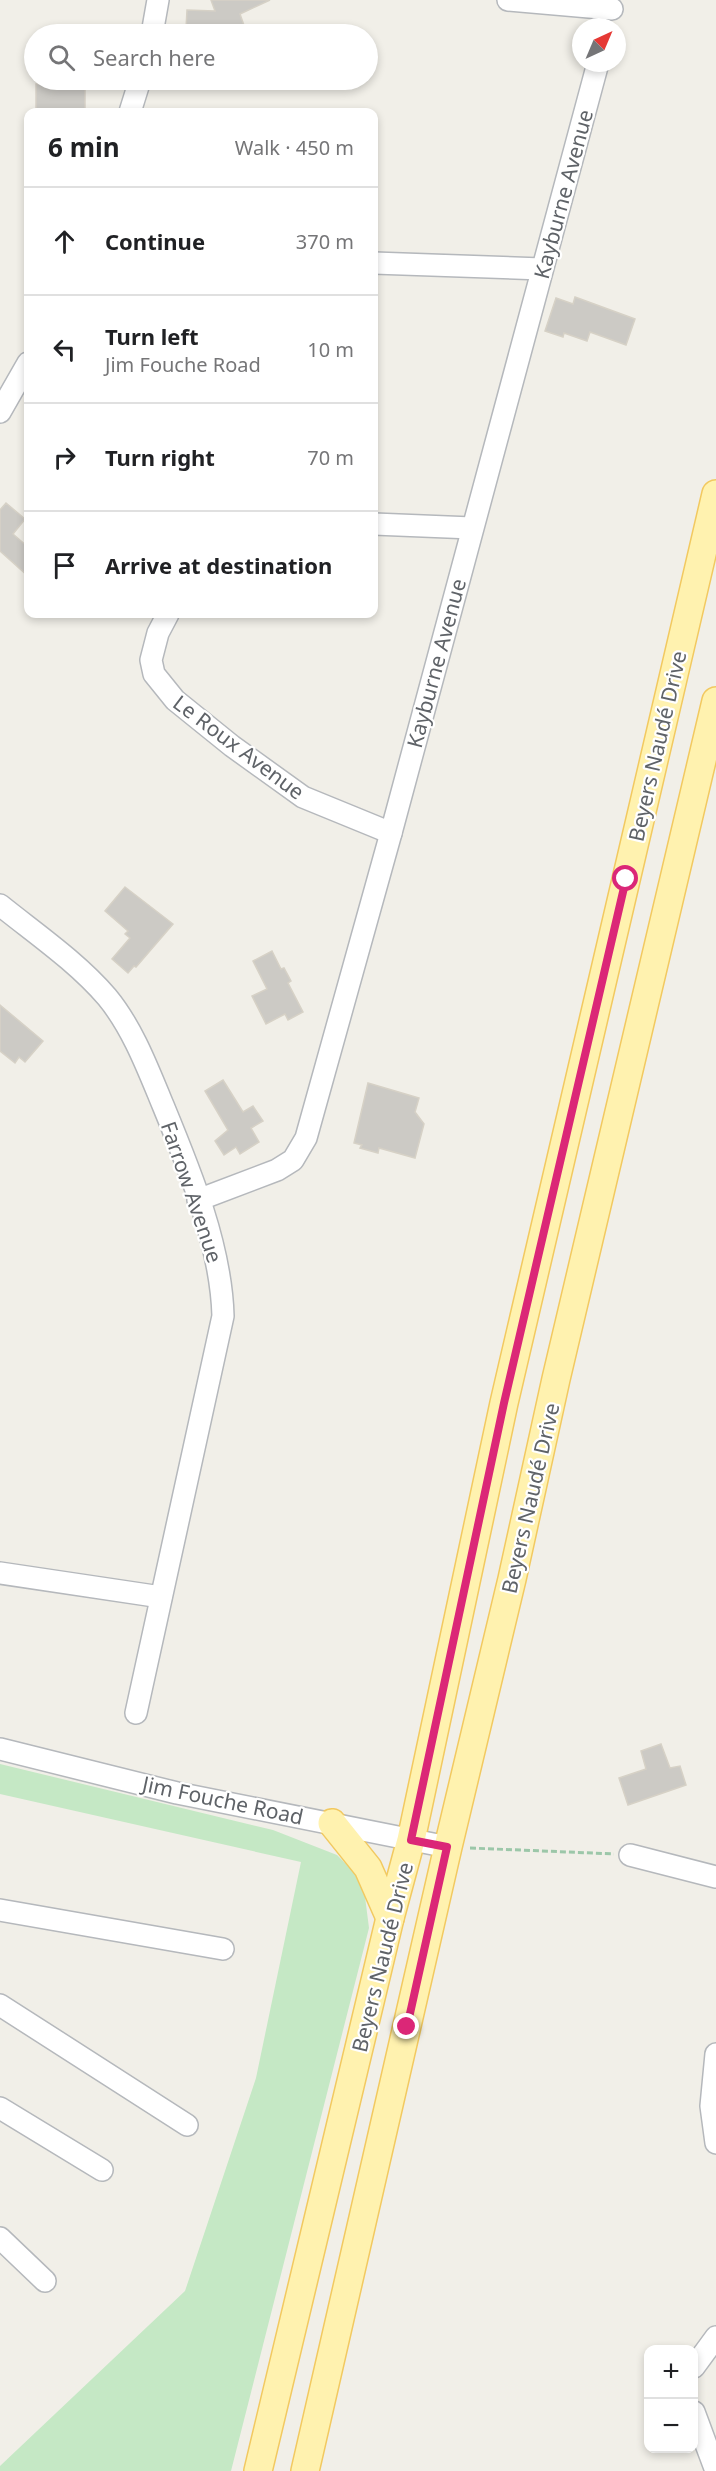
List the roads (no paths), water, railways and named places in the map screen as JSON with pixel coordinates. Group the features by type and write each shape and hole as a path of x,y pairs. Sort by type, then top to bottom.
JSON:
{"main road":[{"name":"Beyers Naudé Drive","path":"258,2471 390,1918 411,1840 504,1403 716,494"},
{"name":"Beyers Naudé Drive","path":"306,2471 447,1847 512,1580 556,1379 716,700"},
{"path":"332,1823 368,1868 390,1918"}],"street":[{"path":"154,24 158,0"},
{"path":"508,0 611,12"},
{"name":"Kayburne Avenue","path":"198,1200 277,1170 292,1160 306,1138 391,833 596,72"},
{"path":"131,108 137,90"},
{"path":"378,263 542,269"},
{"path":"0,412 24,370"},
{"path":"378,524 472,528"},
{"name":"Le Roux Avenue","path":"166,618 158,633 151,660 154,674 175,700 232,746 303,798 391,833"},
{"name":"Farrow Avenue","path":"0,905 87,976 108,998 143,1059 184,1156 219,1269 223,1316 136,1713"},
{"path":"0,1573 161,1598"},
{"name":"Jim Fouche Road","path":"0,1749 177,1793 447,1847"},
{"path":"630,1855 716,1878"},
{"path":"0,1910 223,1949"},
{"path":"0,2005 187,2125"},
{"path":"716,2054 711,2106 716,2143"},
{"path":"0,2108 102,2170"},
{"path":"0,2238 45,2281"},
{"path":"698,2360 716,2337"},
{"path":"698,2425 716,2471"}]}
